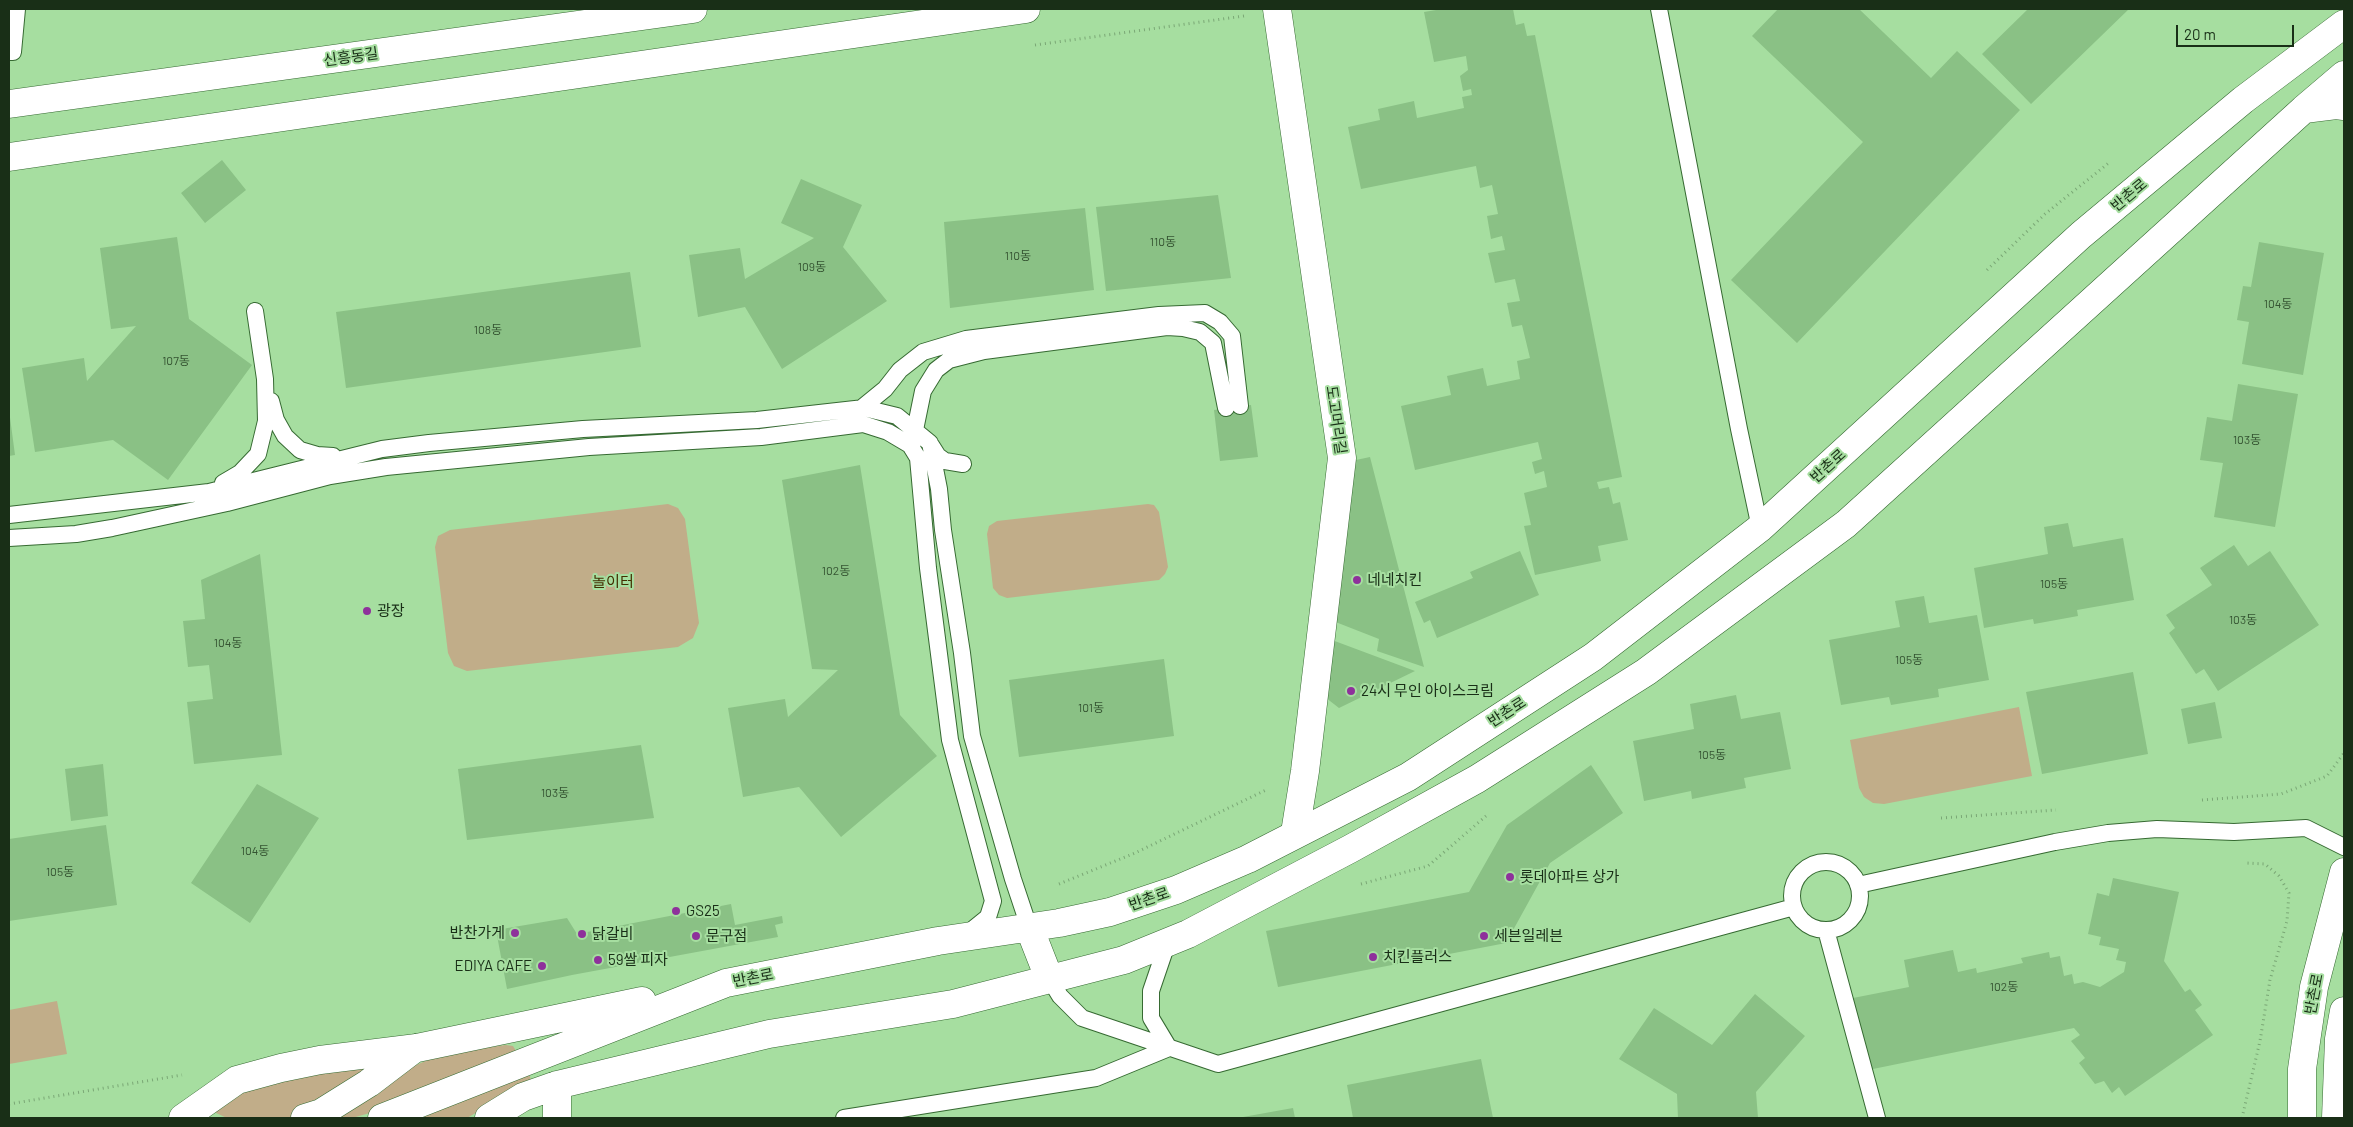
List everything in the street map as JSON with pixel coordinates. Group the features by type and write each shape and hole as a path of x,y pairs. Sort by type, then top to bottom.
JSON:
{"street":[{"name":"신흥동길","path":"9,104 693,9"},
{"path":"9,157 1026,9"},
{"name":"도고머리길","path":"1277,9 1342,458 1305,771 1295,833"},
{"name":"반촌로","path":"382,1118 726,983 938,941 1059,923 1110,912 1176,890 1248,859 1295,833 1408,777 1593,657 1760,528 2081,235 2243,100 2344,24"},
{"path":"490,1118 523,1097 557,1085 769,1034 953,1004 1124,960 1167,944 1350,849 1477,779 1646,672 1846,524 2304,108 2344,75"},
{"path":"2304,108 2336,104 2344,106"},
{"name":"반촌로","path":"2302,1118 2302,1069 2314,987 2344,872"},
{"path":"1029,926 1049,978"},
{"path":"183,1118 237,1080 320,1060 416,1048 726,983"},
{"path":"2336,1118 2339,1038 2344,1012"},
{"path":"305,1118 321,1113 369,1083 416,1048"},
{"path":"557,1085 557,1118"}],"lane":[{"path":"9,52 13,52 17,9"},
{"path":"1659,9 1739,430 1760,528"},
{"path":"255,311 265,379 276,420 285,436 300,450 317,455 346,457"},
{"path":"825,429 864,408 885,389 900,370 923,352 966,339 1159,316 1205,313 1220,322 1232,336 1233,407 1213,343 1200,332 1167,327 984,351 949,360 936,370 923,391 915,430 928,568 950,740 993,901 988,917 974,930 967,935 938,941"},
{"path":"209,492 240,473 258,454 266,420 265,379"},
{"path":"9,515 209,492 346,457 382,449 428,443 584,429 757,420 864,408 898,416 930,443 938,456 945,461 964,464"},
{"path":"9,538 76,534 112,528 227,503 330,476 386,467 589,447 761,437 863,424 888,432 910,445 918,458"},
{"path":"930,443 939,489 972,736 1013,879 1029,926"},
{"path":"1858,885 2055,842 2108,833 2157,829 2234,832 2306,828 2344,848"},
{"path":"1835,863 1845,867 1853,875 1858,885 1860,896 1854,916 1837,928 1826,930 1806,924 1798,916 1794,907 1793,886 1798,877 1814,864 1835,863"},
{"path":"1049,978 1060,996 1082,1018 1218,1064 1794,907"},
{"path":"1826,930 1877,1118"},
{"path":"1167,944 1151,991 1151,1018 1169,1048"},
{"path":"844,1118 1096,1078 1169,1048"}],"path":[{"path":"1027,46 1244,16"},
{"path":"1059,884 1135,853 1274,786"},
{"path":"2242,1118 2260,1041 2270,980 2287,922 2289,893 2279,876 2264,864 2245,863"}],"green space":[{"name":"놀이터","path":"668,504 678,508 685,519 699,623 693,638 678,647 467,671 454,666 448,653 435,547 438,536 450,530"},
{"path":"1148,504 1154,505 1159,512 1168,567 1165,574 1159,580 1007,598 999,595 993,588 987,534 989,526 997,521"},
{"path":"2019,707 2032,776 1884,804 1873,803 1864,797 1859,788 1850,740"},
{"path":"57,1001 67,1054 9,1064 9,1010"},
{"path":"506,1045 513,1046 518,1054 384,1109 352,1118 328,1118 407,1069 430,1059 474,1049"},
{"path":"378,1062 318,1107 287,1118 227,1118 203,1107 202,1103 280,1080"},
{"path":"523,1075 530,1076 531,1081 467,1118 406,1118"}],"building":[{"path":"1442,9 1513,9 1516,25 1524,23 1527,36 1535,35 1622,477 1597,482 1599,489 1609,487 1613,504 1620,502 1628,540 1598,546 1601,561 1535,575 1524,526 1531,525 1524,493 1547,487 1544,471 1535,474 1532,462 1542,459 1538,442 1415,470 1401,406 1451,395 1447,376 1483,368 1487,386 1520,379 1517,361 1530,358 1522,325 1512,327 1507,303 1520,301 1515,279 1495,283 1488,253 1505,250 1502,236 1491,239 1487,216 1498,214 1492,185 1480,188 1476,166 1361,189 1348,127 1380,120 1378,109 1414,101 1417,118 1464,108 1462,97 1472,95 1471,89 1463,91 1460,76 1468,70 1466,56 1434,62 1424,12"},
{"path":"1778,9 1859,9 1931,78 1957,51 2020,110 1797,343 1731,280 1863,142 1752,36"},
{"path":"2028,9 2129,9 2031,104 1982,54"},
{"path":"222,160 246,190 205,223 181,193"},
{"path":"801,179 862,205 843,247 887,301 782,369 745,307 698,317 689,255 740,248 745,279 814,238 781,223"},
{"path":"1218,195 1231,278 1106,291 1096,207"},
{"path":"1085,208 1094,290 950,308 944,222"},
{"path":"177,237 189,319 252,365 168,480 113,440 35,452 22,368 84,358 87,381 136,326 111,329 100,248"},
{"path":"2259,242 2324,253 2303,375 2242,364 2249,322 2237,320 2243,286 2251,287"},
{"path":"630,272 641,347 346,388 336,312"},
{"path":"2238,384 2298,394 2275,527 2214,517 2223,463 2200,460 2207,417 2232,421"},
{"path":"1251,405 1258,457 1220,461 1214,410"},
{"path":"9,410 15,455 9,456"},
{"path":"1370,457 1424,667 1377,651 1379,639 1333,621 1356,460"},
{"path":"860,465 900,715 937,756 841,837 799,787 743,797 728,708 785,699 788,717 838,670 812,669 782,480"},
{"path":"2068,523 2073,547 2123,538 2134,600 2077,610 2078,616 2034,624 2033,619 1984,628 1974,568 2048,554 2044,527"},
{"path":"2234,545 2248,566 2270,551 2319,625 2218,691 2204,669 2196,674 2169,633 2175,628 2166,615 2212,585 2200,568"},
{"path":"1520,551 1539,595 1437,638 1430,620 1424,623 1415,602 1473,578 1470,572"},
{"path":"260,554 282,755 194,764 187,702 213,699 209,665 188,667 183,621 205,619 201,580"},
{"path":"1924,596 1929,623 1977,615 1989,680 1938,689 1939,697 1891,705 1889,697 1841,705 1829,640 1900,627 1895,601"},
{"path":"1332,640 1415,671 1339,708 1321,694"},
{"path":"1164,659 1174,736 1019,757 1009,680"},
{"path":"2133,672 2148,754 2042,774 2026,692"},
{"path":"1736,695 1741,719 1780,712 1791,769 1744,778 1746,788 1692,799 1691,791 1644,801 1633,741 1694,729 1690,704"},
{"path":"2215,702 2222,738 2188,744 2181,709"},
{"path":"641,745 654,818 467,840 458,769"},
{"path":"103,764 108,816 71,821 65,769"},
{"name":"롯데아파트 상가","path":"1591,765 1623,813 1550,863 1506,943 1278,987 1266,931 1469,892 1507,825"},
{"path":"257,784 319,818 250,923 191,883"},
{"path":"106,825 117,905 9,921 9,839"},
{"path":"2113,878 2179,892 2164,961 2185,992 2190,989 2202,1005 2195,1010 2213,1035 2125,1096 2119,1087 2112,1093 2104,1081 2095,1084 2079,1063 2085,1058 2071,1041 2080,1035 2074,1028 1868,1070 1853,998 1909,987 1904,960 1953,950 1958,972 1976,968 1977,973 2023,963 2021,958 2049,952 2050,958 2060,956 2064,976 2072,974 2074,984 2083,982 2100,987 2124,972 2126,962 2116,960 2119,949 2099,945 2101,937 2088,934 2097,893 2109,896"},
{"path":"731,904 735,925 782,916 783,923 775,925 778,937 572,975 507,989 496,930 567,918 577,934"},
{"path":"1755,994 1805,1036 1756,1092 1758,1118 1678,1118 1677,1094 1619,1059 1654,1008 1712,1045"},
{"path":"1481,1059 1493,1118 1353,1118 1347,1085"},
{"path":"1293,1108 1295,1118 1243,1118 1243,1117"}],"place":[{"name":"네네치킨","path":"1357,580"},
{"name":"광장","path":"367,611"},
{"name":"24시 무인 아이스크림","path":"1351,691"},
{"name":"롯데아파트 상가","path":"1510,877"},
{"name":"GS25","path":"676,911"},
{"name":"반찬가게","path":"515,933"},
{"name":"닭갈비","path":"582,934"},
{"name":"문구점","path":"696,936"},
{"name":"세븐일레븐","path":"1484,936"},
{"name":"치킨플러스","path":"1373,957"},
{"name":"59쌀 피자","path":"598,960"},
{"name":"EDIYA CAFE","path":"542,966"}]}
